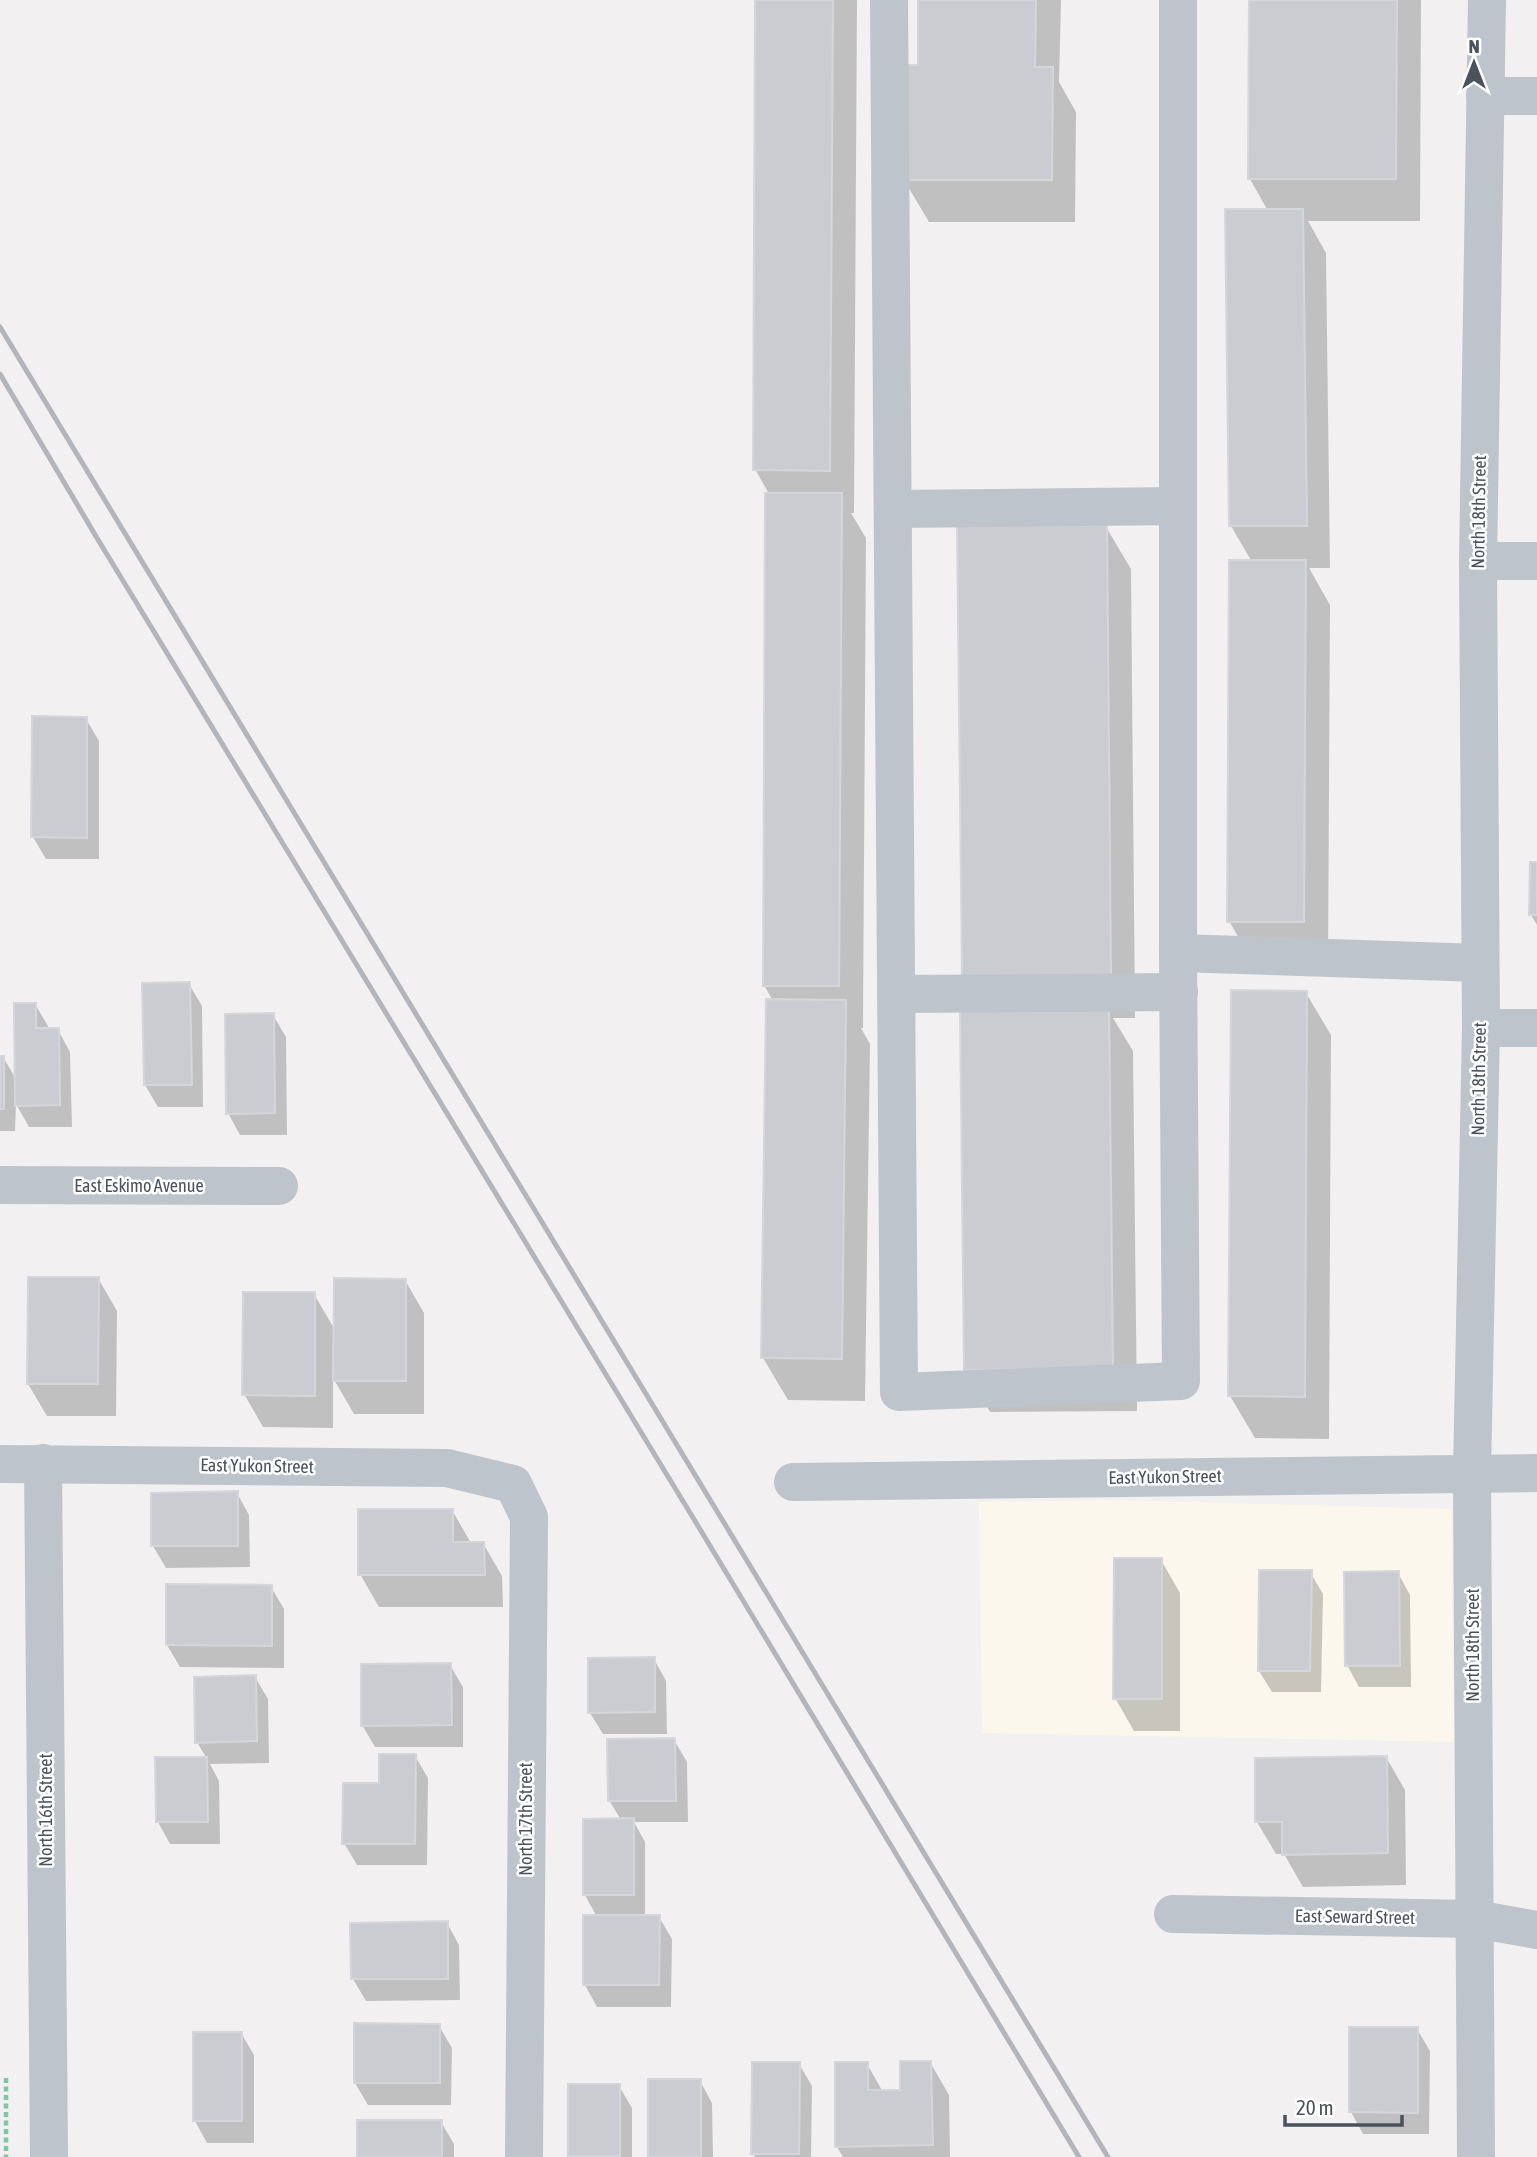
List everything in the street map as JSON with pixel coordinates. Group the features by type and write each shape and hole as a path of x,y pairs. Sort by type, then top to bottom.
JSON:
{"street":[{"path":"889,0 899,1392 1181,1381 1178,0"},
{"name":"North 18th Street","path":"1476,2157 1472,1473 1481,1028 1478,561 1487,0"},
{"path":"1485,96 1537,96"},
{"path":"893,509 1178,506"},
{"path":"1478,561 1537,561"},
{"path":"1178,953 1480,962"},
{"path":"896,994 1179,992"},
{"path":"1481,1028 1537,1028"},
{"name":"East Eskimo Avenue","path":"0,1185 279,1186"},
{"name":"East Yukon Street","path":"0,1464 447,1468 513,1483"},
{"name":"North 16th Street","path":"43,1464 49,2157"},
{"name":"East Yukon Street","path":"793,1482 1537,1473"},
{"name":"North 17th Street","path":"513,1483 529,1517 524,2157"},
{"name":"East Seward Street","path":"1173,1914 1475,1919 1537,1930"}],"shaded area":[{"path":"1118,1500 1451,1509 1454,1742 982,1733 979,1502"}],"building":[{"path":"755,0 833,0 830,471 753,470"},
{"path":"918,0 1036,0 1035,67 1053,67 1052,180 903,180 903,65 918,65"},
{"path":"1249,0 1397,0 1396,179 1248,179"},
{"path":"1225,209 1303,209 1307,526 1229,526"},
{"path":"765,493 842,493 839,986 763,986"},
{"path":"1107,525 1111,975 962,976 957,526"},
{"path":"1229,560 1306,560 1304,922 1227,922"},
{"path":"32,716 87,717 87,838 31,837"},
{"path":"1530,862 1537,862 1537,915 1529,915"},
{"path":"190,982 192,1085 144,1085 142,983"},
{"path":"1231,990 1307,991 1305,1397 1228,1396"},
{"path":"766,999 846,1000 842,1359 761,1358"},
{"path":"14,1003 36,1003 36,1028 59,1028 60,1105 15,1106"},
{"path":"1109,1007 1113,1368 964,1370 960,1009"},
{"path":"274,1013 275,1113 226,1114 225,1014"},
{"path":"0,1056 4,1056 4,1109 0,1109"},
{"path":"28,1277 99,1277 98,1384 27,1384"},
{"path":"334,1278 406,1279 406,1381 333,1381"},
{"path":"243,1292 315,1292 315,1396 242,1395"},
{"path":"238,1491 238,1546 151,1546 151,1493"},
{"path":"358,1509 453,1509 453,1542 484,1542 485,1575 358,1575"},
{"path":"1114,1558 1162,1558 1162,1699 1113,1699"},
{"path":"1259,1570 1312,1570 1310,1671 1258,1671"},
{"path":"1399,1571 1400,1666 1345,1666 1344,1572"},
{"path":"166,1584 272,1585 272,1646 166,1645"},
{"path":"655,1657 655,1712 588,1713 588,1658"},
{"path":"451,1663 452,1725 361,1726 361,1664"},
{"path":"256,1675 257,1741 195,1743 194,1677"},
{"path":"675,1738 676,1801 608,1801 607,1739"},
{"path":"379,1754 416,1754 415,1844 342,1844 343,1783 379,1783"},
{"path":"1387,1756 1388,1853 1282,1855 1282,1822 1255,1822 1255,1758"},
{"path":"155,1757 207,1757 208,1822 156,1822"},
{"path":"634,1818 634,1895 583,1895 583,1819"},
{"path":"583,1915 660,1915 659,1985 583,1985"},
{"path":"448,1921 448,1979 351,1979 350,1923"},
{"path":"354,2023 440,2024 440,2083 354,2083"},
{"path":"1349,2027 1418,2027 1418,2113 1349,2112"},
{"path":"193,2032 242,2032 242,2121 193,2121"},
{"path":"900,2061 931,2061 933,2145 835,2147 835,2062 868,2062 868,2090 900,2090"},
{"path":"752,2062 800,2062 799,2154 751,2154"},
{"path":"648,2079 701,2079 701,2157 648,2157"},
{"path":"568,2084 620,2084 620,2156 568,2156"},
{"path":"357,2120 442,2120 442,2157 357,2157"}],"railway":[{"path":"0,327 1108,2157"},
{"path":"0,374 1079,2157"}]}
